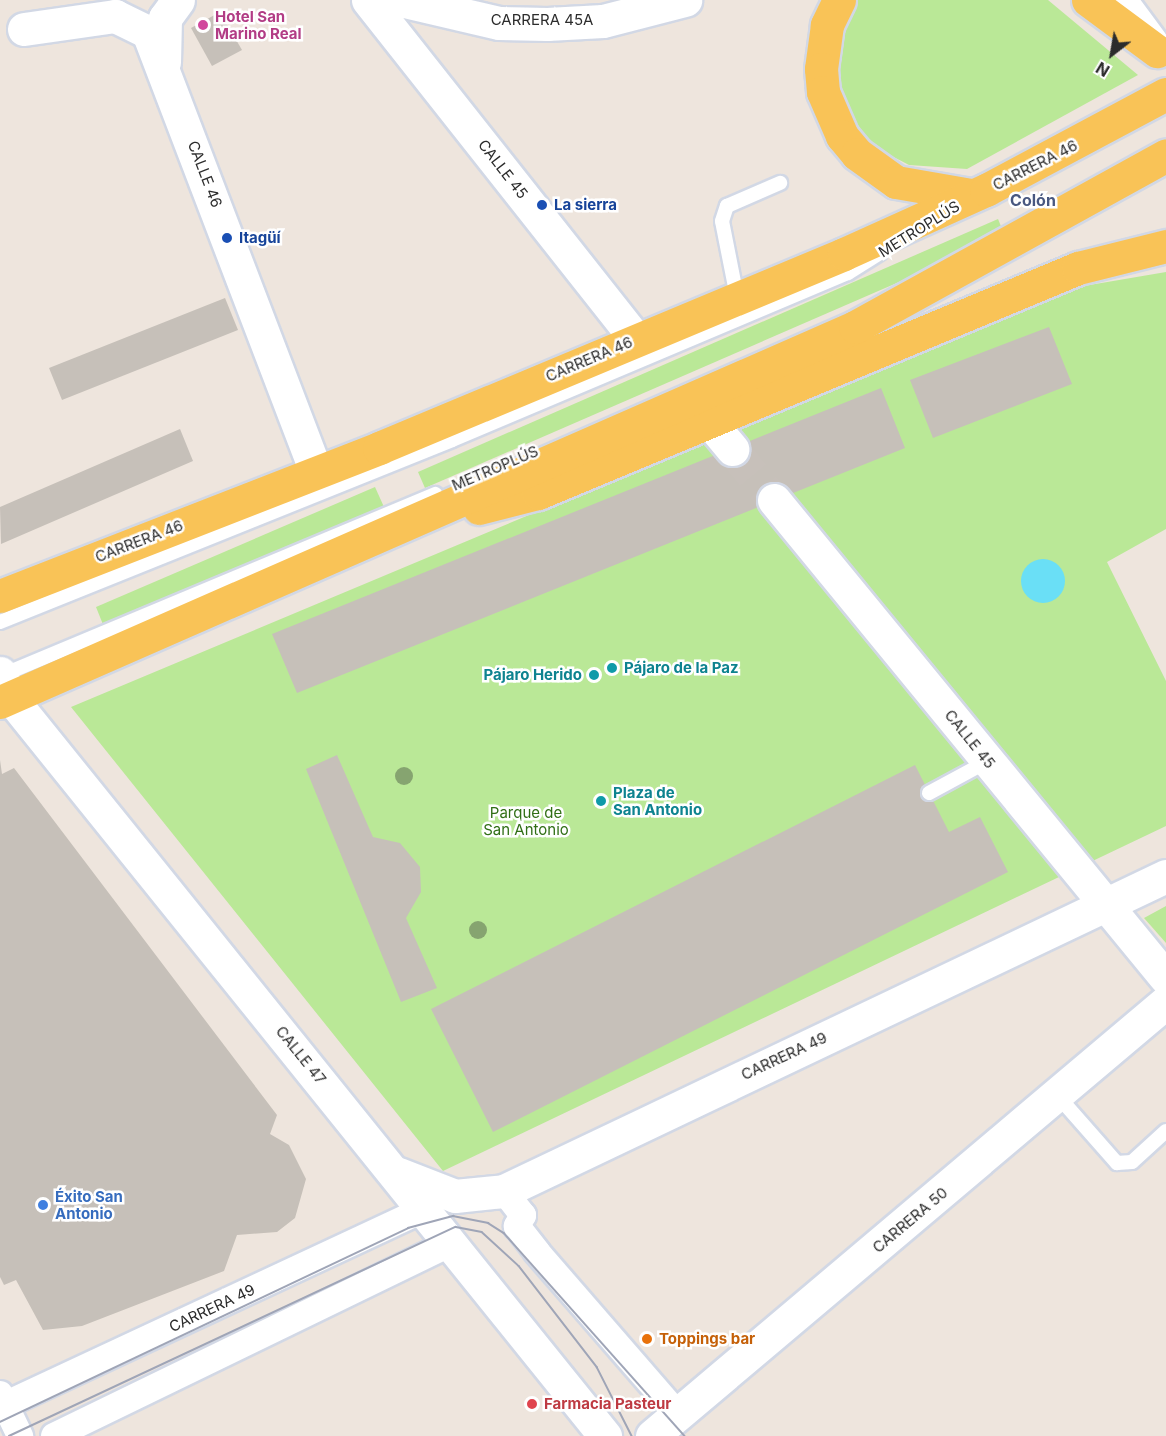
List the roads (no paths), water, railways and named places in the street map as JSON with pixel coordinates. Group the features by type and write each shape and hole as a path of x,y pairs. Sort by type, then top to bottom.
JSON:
{"main road":[{"path":"839,0 827,25 821,69 827,103 842,136 857,154 896,182 980,193"},
{"path":"1088,0 1162,57"},
{"name":"CARRERA 46","path":"0,596 316,473 980,193 1166,93"},
{"path":"2,685 413,524 855,327 1002,249 1166,155"},
{"path":"413,524 538,493 708,420 1078,268 1166,246"}],"street":[{"path":"12,35 89,0"},
{"path":"164,67 165,18 178,0"},
{"name":"CALLE 45","path":"368,0 636,339"},
{"name":"CARRERA 45A","path":"400,0 489,21 547,24 603,21 685,0"},
{"path":"1120,0 1162,57"},
{"name":"CALLE 46","path":"12,35 95,16 134,20 148,32 164,67 316,473"},
{"path":"708,420 732,449"},
{"name":"CALLE 45","path":"774,500 1166,978"},
{"name":"CALLE 47","path":"2,685 397,1173 450,1244 605,1436"},
{"name":"CARRERA 49","path":"397,1173 455,1196 504,1191 1166,876"},
{"name":"CARRERA 50","path":"652,1436 1166,1002"},
{"path":"504,1191 523,1215 517,1226 537,1252 678,1415"},
{"name":"CARRERA 49","path":"2,1402 424,1209"},
{"path":"54,1436 450,1244"},
{"path":"2,1402 20,1436"}],"lane":[{"path":"737,297 722,221 727,206 780,183"},
{"name":"METROPLÚS","path":"0,622 140,569 848,273 980,193"},
{"name":"METROPLÚS","path":"2,685 1002,249"},
{"path":"929,793 988,761"},
{"path":"1056,1095 1117,1163 1132,1162 1166,1131"}],"water":[{"path":"1043,559 1058,566 1065,581 1058,596 1043,603 1028,596 1021,581 1028,566"}],"tunnel":[{"path":"732,449 774,500"}],"tram line":[{"path":"0,1422 408,1228 453,1216 488,1223 504,1233 685,1436"},
{"path":"9,1436 456,1227 482,1232 519,1266 597,1367 632,1436"}],"place":[{"name":"Hotel San Marino Real","path":"203,25"},
{"name":"La sierra","path":"542,205"},
{"name":"Itagüí","path":"227,238"},
{"name":"Pájaro de la Paz","path":"612,668"},
{"name":"Pájaro Herido","path":"594,675"},
{"name":"Plaza de San Antonio","path":"601,801"},
{"name":"Éxito San Antonio","path":"43,1205"},
{"name":"Toppings bar","path":"647,1339"},
{"name":"Farmacia Pasteur","path":"532,1404"}],"district":[{"name":"Colón","path":"1033,200"}],"park label":[{"name":"Parque de San Antonio","path":"526,820"}]}
